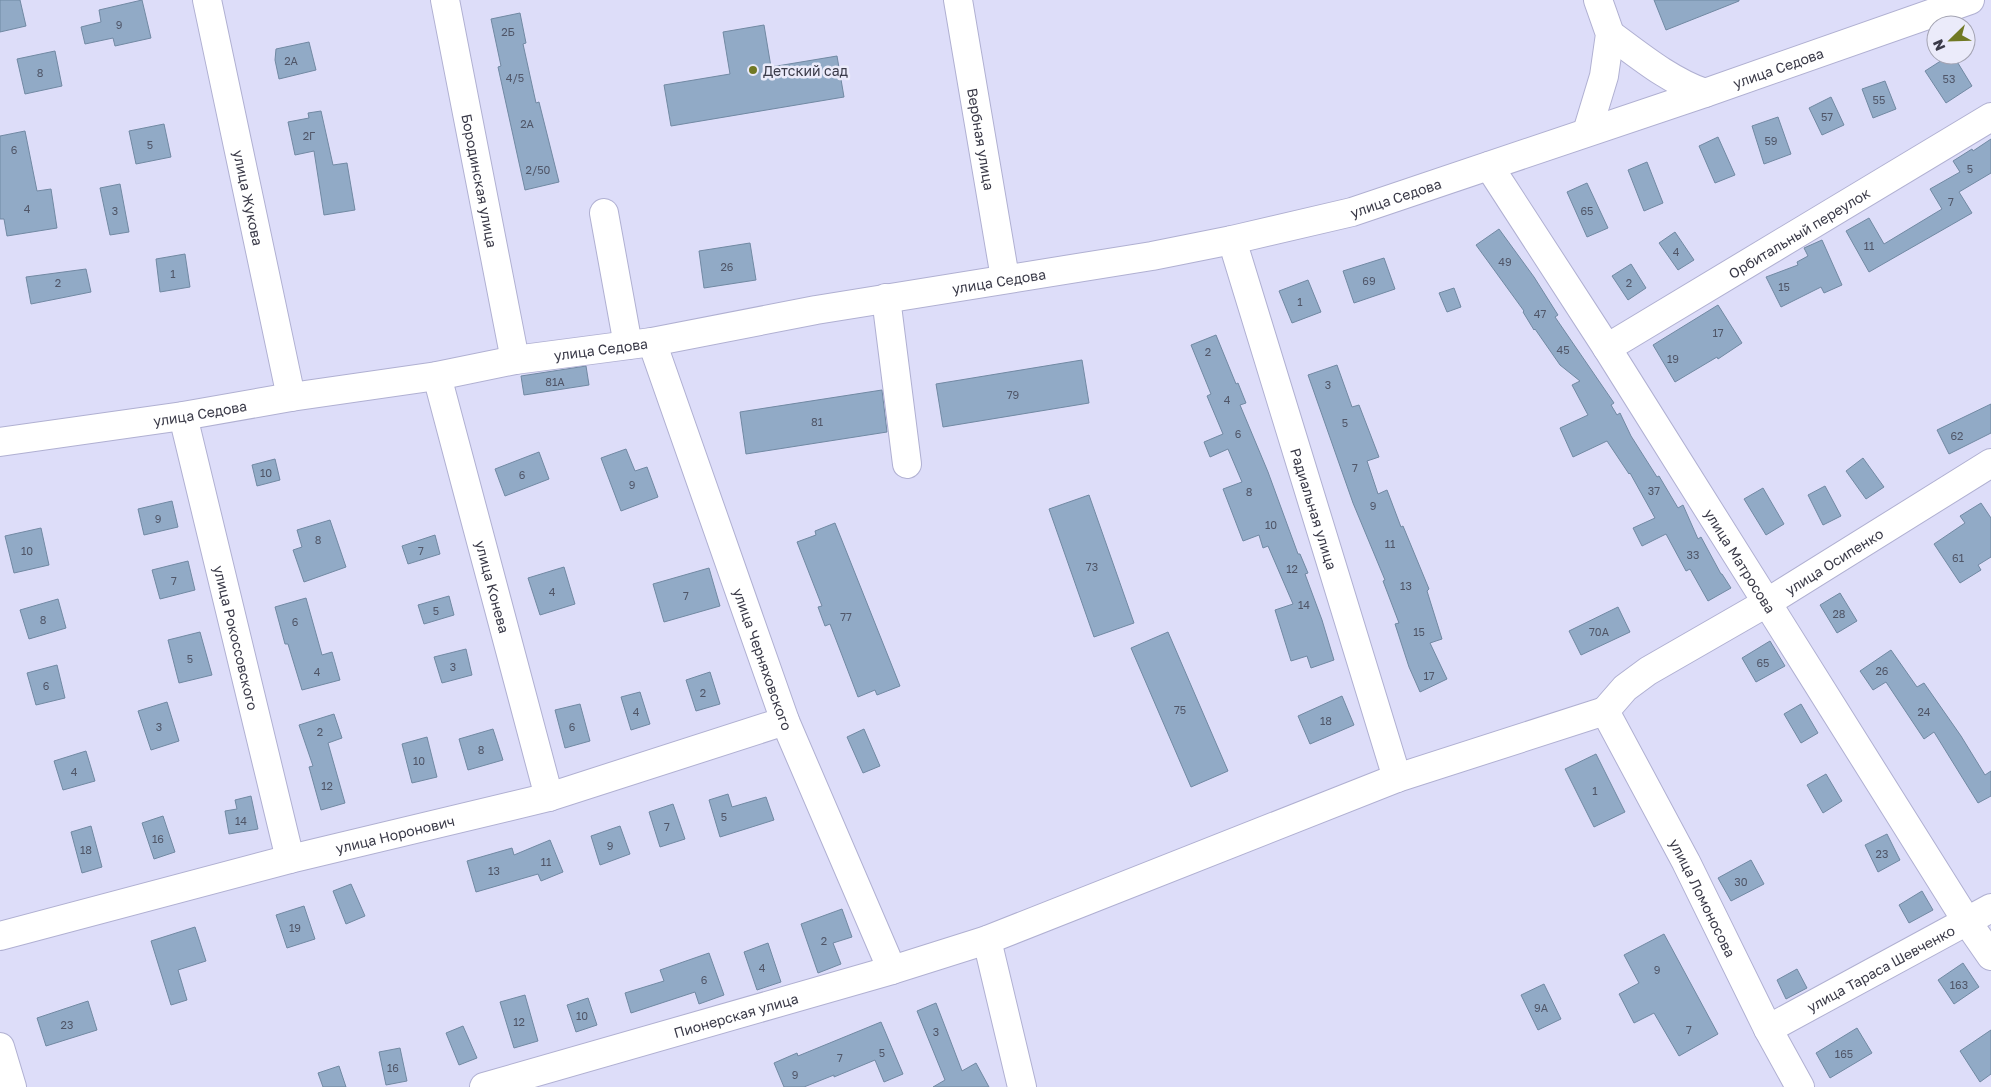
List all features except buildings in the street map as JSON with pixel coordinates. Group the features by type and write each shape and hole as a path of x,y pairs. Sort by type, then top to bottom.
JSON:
{"street":[{"name":"улица Жукова","path":"207,0 291,397"},
{"name":"Бородинская улица","path":"445,0 515,360"},
{"name":"Вербная улица","path":"958,0 1006,278"},
{"path":"1587,132 1604,76 1610,34 1598,0"},
{"name":"улица Седова","path":"1,435 183,416 291,397 437,376 515,360 640,344 816,310 1152,256 1232,240 1352,212 1706,93 1970,0"},
{"path":"1610,34 1657,69 1690,88 1706,93"},
{"name":"Орбитальный переулок","path":"1607,348 1991,117"},
{"name":"улица Матросова","path":"1489,166 1607,348 1966,920 1991,956"},
{"name":"улица Черняховского","path":"604,213 640,344 785,721 892,970"},
{"name":"Радиальная улица","path":"1232,240 1397,778"},
{"path":"886,298 907,464"},
{"name":"улица Конева","path":"437,376 549,796"},
{"name":"улица Рокоссовского","path":"183,416 290,859"},
{"name":"улица Осипенко","path":"1605,711 1625,688 1648,671 1768,602 1991,462"},
{"name":"Пионерская улица","path":"484,1087 892,970 987,940 1397,778 1605,711"},
{"name":"улица Ломоносова","path":"1605,711 1686,862 1768,1029 1800,1087"},
{"name":"улица Норонович","path":"0,936 290,859 549,796 785,721"},
{"name":"улица Тараса Шевченко","path":"1768,1029 1991,908"},
{"path":"987,940 1022,1087"},
{"path":"0,1047 12,1087"}],"place":[{"name":"Детский сад","path":"753,70"}]}
